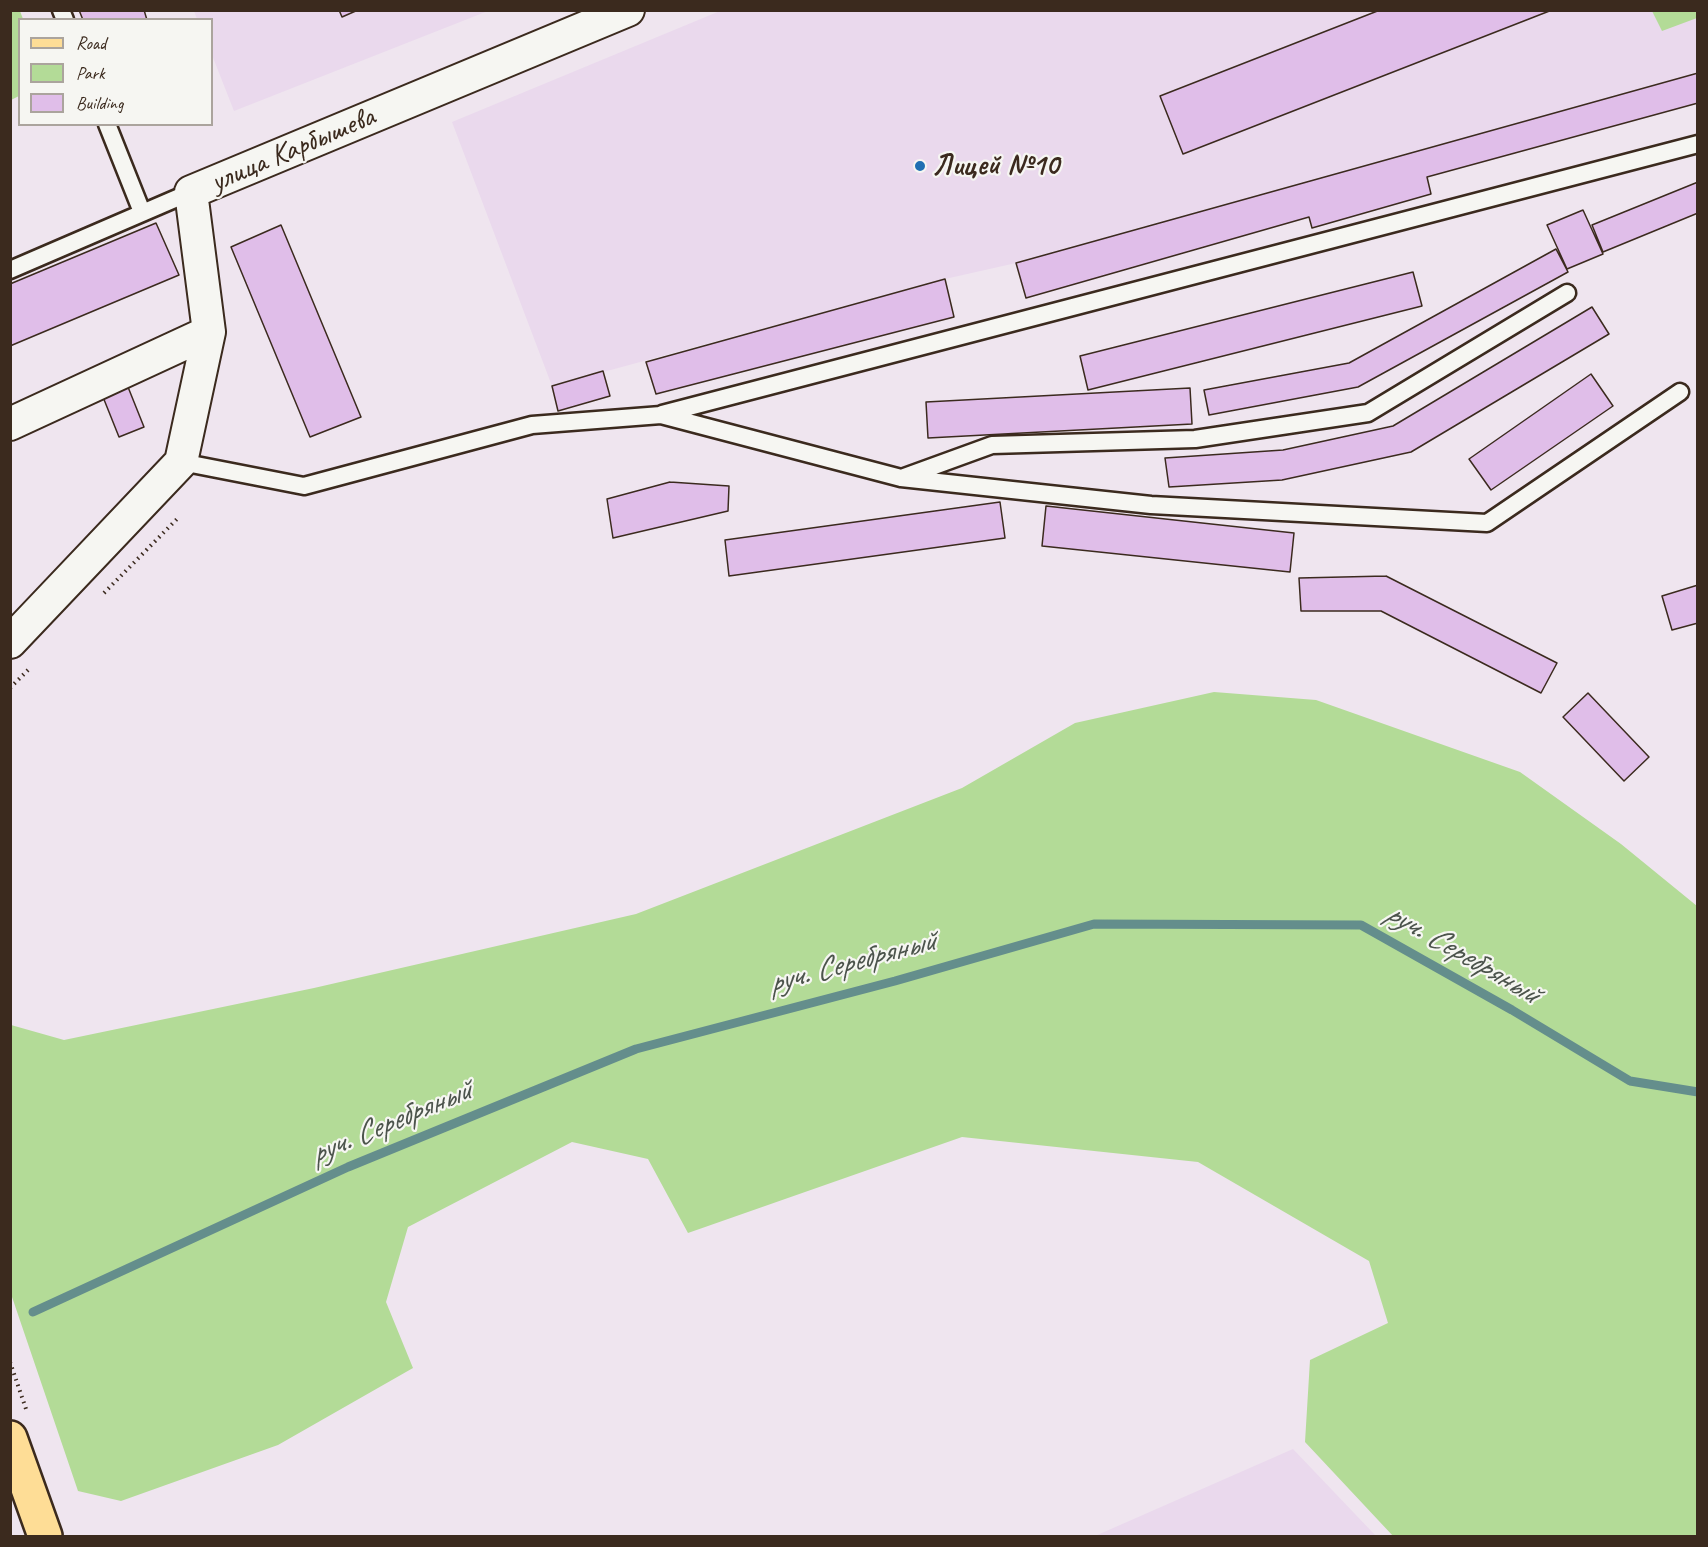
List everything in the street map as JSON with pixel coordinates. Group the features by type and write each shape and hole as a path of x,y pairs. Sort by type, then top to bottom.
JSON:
{"main road":[{"path":"10,1438 45,1536"}],"street":[{"name":"улица Карбышева","path":"181,462 209,332 190,192 628,10"},
{"path":"10,424 209,332"},
{"path":"10,642 181,462"}],"lane":[{"path":"108,126 142,212"},
{"path":"181,462 304,486 532,425 661,415 1698,144"},
{"path":"11,267 190,192"},
{"path":"901,478 992,445 1195,439 1368,413 1567,293"},
{"path":"661,415 901,478 1151,505 1487,523 1680,392"}],"shaded area":[{"path":"194,11 488,11 234,111 213,58 213,18 197,18"},
{"name":"Лицей №10","path":"720,11 1697,11 1697,74 1016,263 945,279 552,386 452,122"},
{"path":"1293,1449 1376,1536 1095,1536"}],"green space":[{"path":"11,10 20,11 23,18 18,18 18,96 11,100"},
{"path":"1652,11 1697,11 1697,18 1662,31"},
{"path":"1214,692 1316,700 1520,772 1621,844 1697,906 1697,1536 1393,1536 1305,1442 1310,1360 1388,1323 1369,1261 1198,1162 962,1137 688,1233 648,1159 572,1142 408,1227 386,1302 413,1368 278,1445 121,1501 78,1491 11,1294 11,1025 64,1040 314,988 636,914 962,788 1075,723"}],"building":[{"path":"79,10 144,10 146,18 82,18"},
{"path":"339,10 358,10 342,17"},
{"path":"1380,10 1552,10 1183,154 1160,96"},
{"path":"1698,73 1698,103 1427,177 1431,194 1312,228 1309,217 1026,298 1016,263"},
{"path":"1698,182 1698,213 1603,252 1592,225"},
{"path":"1583,210 1603,254 1567,269 1547,225"},
{"path":"156,223 179,275 10,346 10,284"},
{"path":"281,225 361,417 310,437 231,247"},
{"path":"1556,249 1568,272 1358,387 1209,415 1204,390 1349,363"},
{"path":"1413,272 1422,306 1088,390 1080,356"},
{"path":"945,279 954,317 656,394 646,362"},
{"path":"1592,307 1609,334 1411,452 1282,480 1169,487 1165,458 1283,450 1393,426"},
{"path":"603,371 610,396 558,411 552,386"},
{"path":"1591,374 1613,406 1491,490 1469,459"},
{"path":"128,387 144,427 119,437 103,397"},
{"path":"1190,388 1192,424 928,438 926,402"},
{"path":"670,482 729,486 728,511 613,538 607,499"},
{"path":"1000,502 1005,538 729,576 725,540"},
{"path":"1046,506 1294,533 1290,572 1042,546"},
{"path":"1386,576 1557,663 1541,693 1381,611 1301,611 1299,578"},
{"path":"1698,585 1698,623 1672,630 1662,596"},
{"path":"1588,693 1649,757 1624,781 1563,717"}],"waterway":[{"name":"руч. Серебряный","path":"33,1312 348,1167 636,1049 895,981 1094,924 1361,925 1512,1010 1630,1081 1698,1092"}],"place":[{"name":"Лицей №10","path":"920,166"}]}
